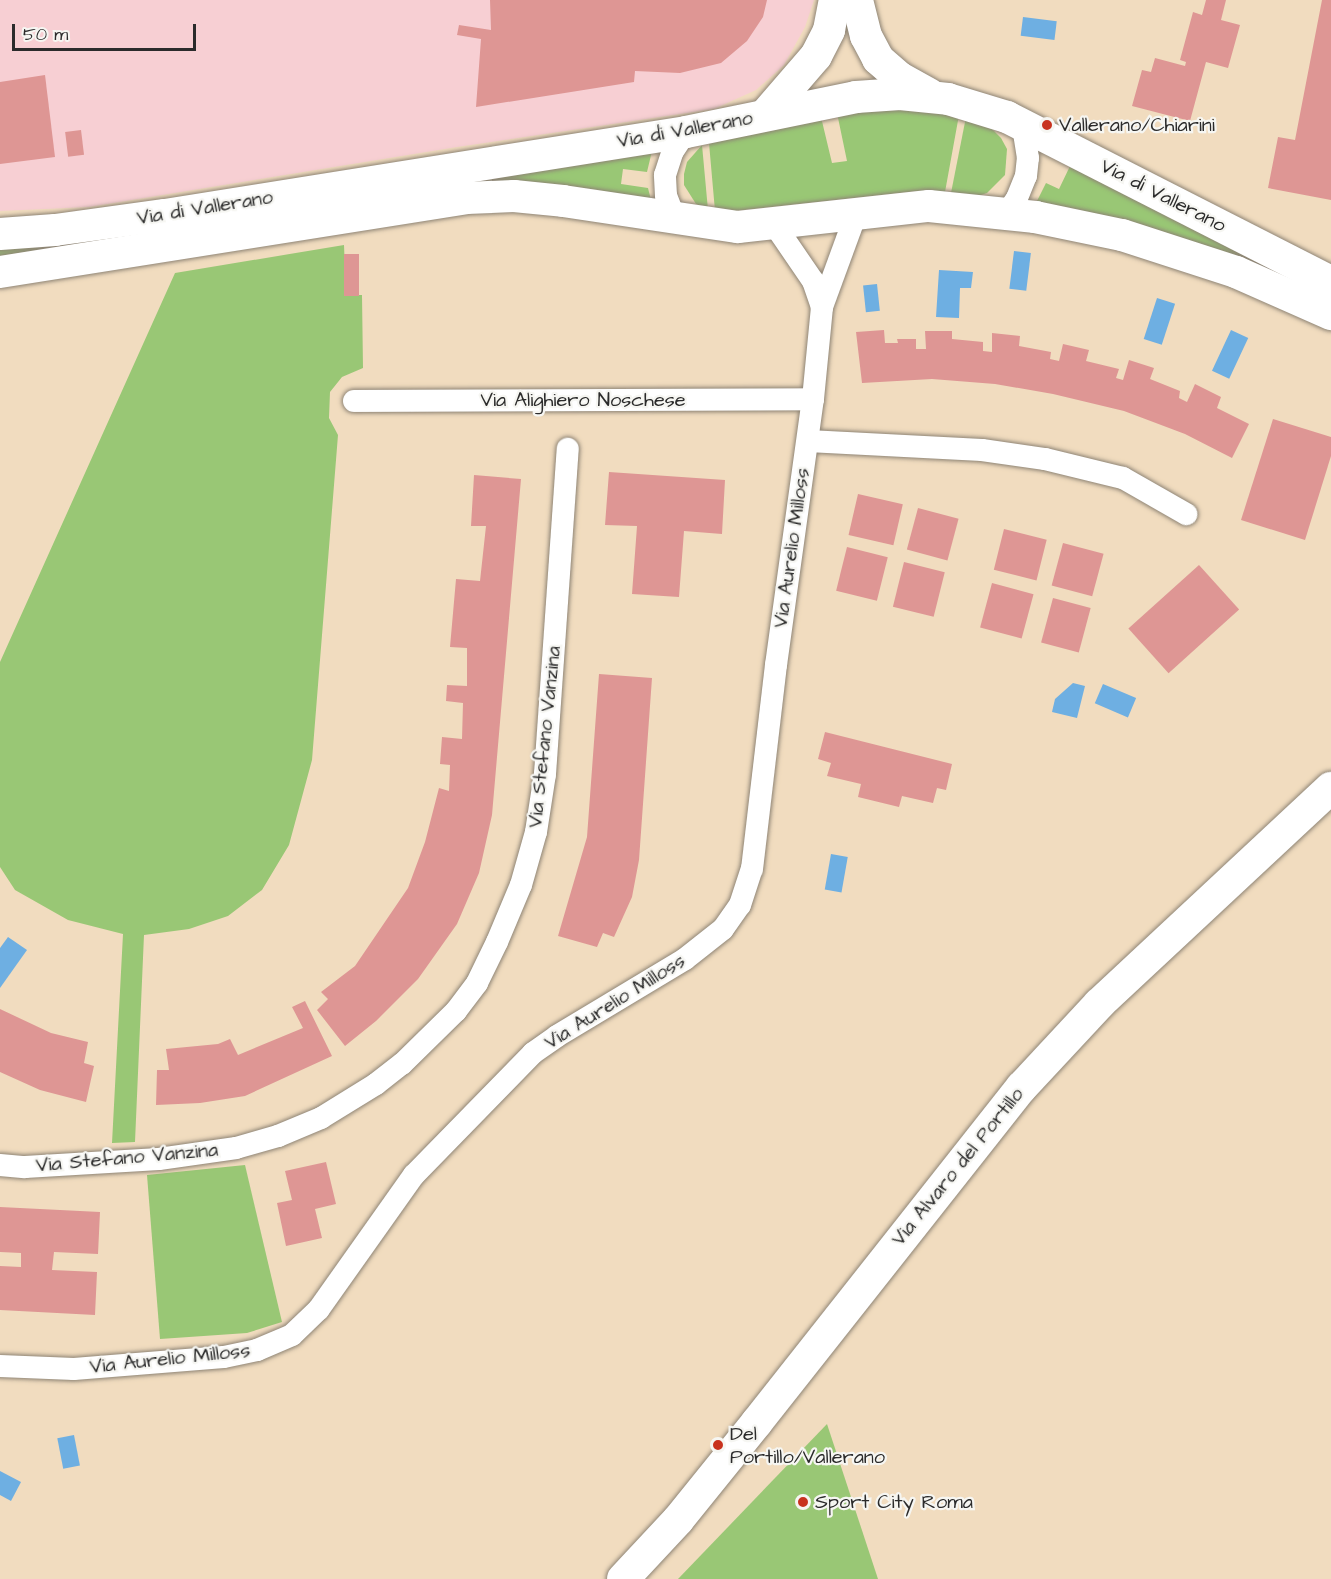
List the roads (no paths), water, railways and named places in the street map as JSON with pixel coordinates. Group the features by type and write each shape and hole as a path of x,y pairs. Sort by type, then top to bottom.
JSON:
{"street":[{"path":"765,115 816,56 829,30 835,0"},
{"path":"857,0 866,36 878,59 907,83 935,98"},
{"name":"Via di Vallerano","path":"0,234 72,228 165,215 687,132 869,95 900,94 982,107 1023,125 1331,282"},
{"path":"1007,213 1017,198 1026,176 1028,158 1023,125"},
{"path":"675,219 666,196 665,174 673,151 687,132"},
{"name":"Via di Vallerano","path":"0,272 466,198 514,196 554,200 738,227 929,206 1007,213 1086,226 1151,243 1236,272 1331,314"},
{"name":"Via Aurelio Milloss","path":"0,1366 74,1369 224,1357 257,1350 292,1335 319,1309 414,1175 533,1053 573,1026 685,959 723,929 740,904 752,869 776,665 808,441 822,307 856,214"},
{"name":"Via Aurelio Milloss","path":"774,224 813,281 822,307"},
{"name":"Via Alighiero Noschese","path":"354,401 813,399"},
{"path":"808,441 982,450 1045,459 1123,478 1186,514"},
{"name":"Via Stefano Vanzina","path":"0,1165 25,1167 159,1159 236,1148 278,1137 321,1118 376,1084 402,1064 456,1011 477,983 497,942 520,885 536,832 545,774 568,449"},
{"name":"Via Alvaro del Portillo","path":"623,1579 678,1520 1029,1079 1099,1004 1331,788"}],"water":[{"path":"1023,17 1057,21 1054,40 1021,36"},
{"path":"1014,251 1031,253 1026,291 1009,289"},
{"path":"939,270 973,272 971,288 960,288 959,318 936,317"},
{"path":"877,284 880,311 866,312 863,285"},
{"path":"1157,298 1175,304 1162,345 1144,339"},
{"path":"1231,330 1248,338 1229,379 1212,371"},
{"path":"1073,683 1085,686 1077,718 1052,712 1055,699"},
{"path":"1103,684 1136,698 1128,717 1095,703"},
{"path":"831,854 848,857 841,892 825,889"},
{"path":"8,937 27,950 0,988 0,948"},
{"path":"74,1435 80,1465 63,1469 57,1438"},
{"path":"0,1471 21,1482 11,1501 0,1495"}],"place":[{"name":"Vallerano/Chiarini","path":"1047,125"},
{"name":"Del Portillo/Vallerano","path":"718,1445"},
{"name":"Sport City Roma","path":"803,1502"}]}
